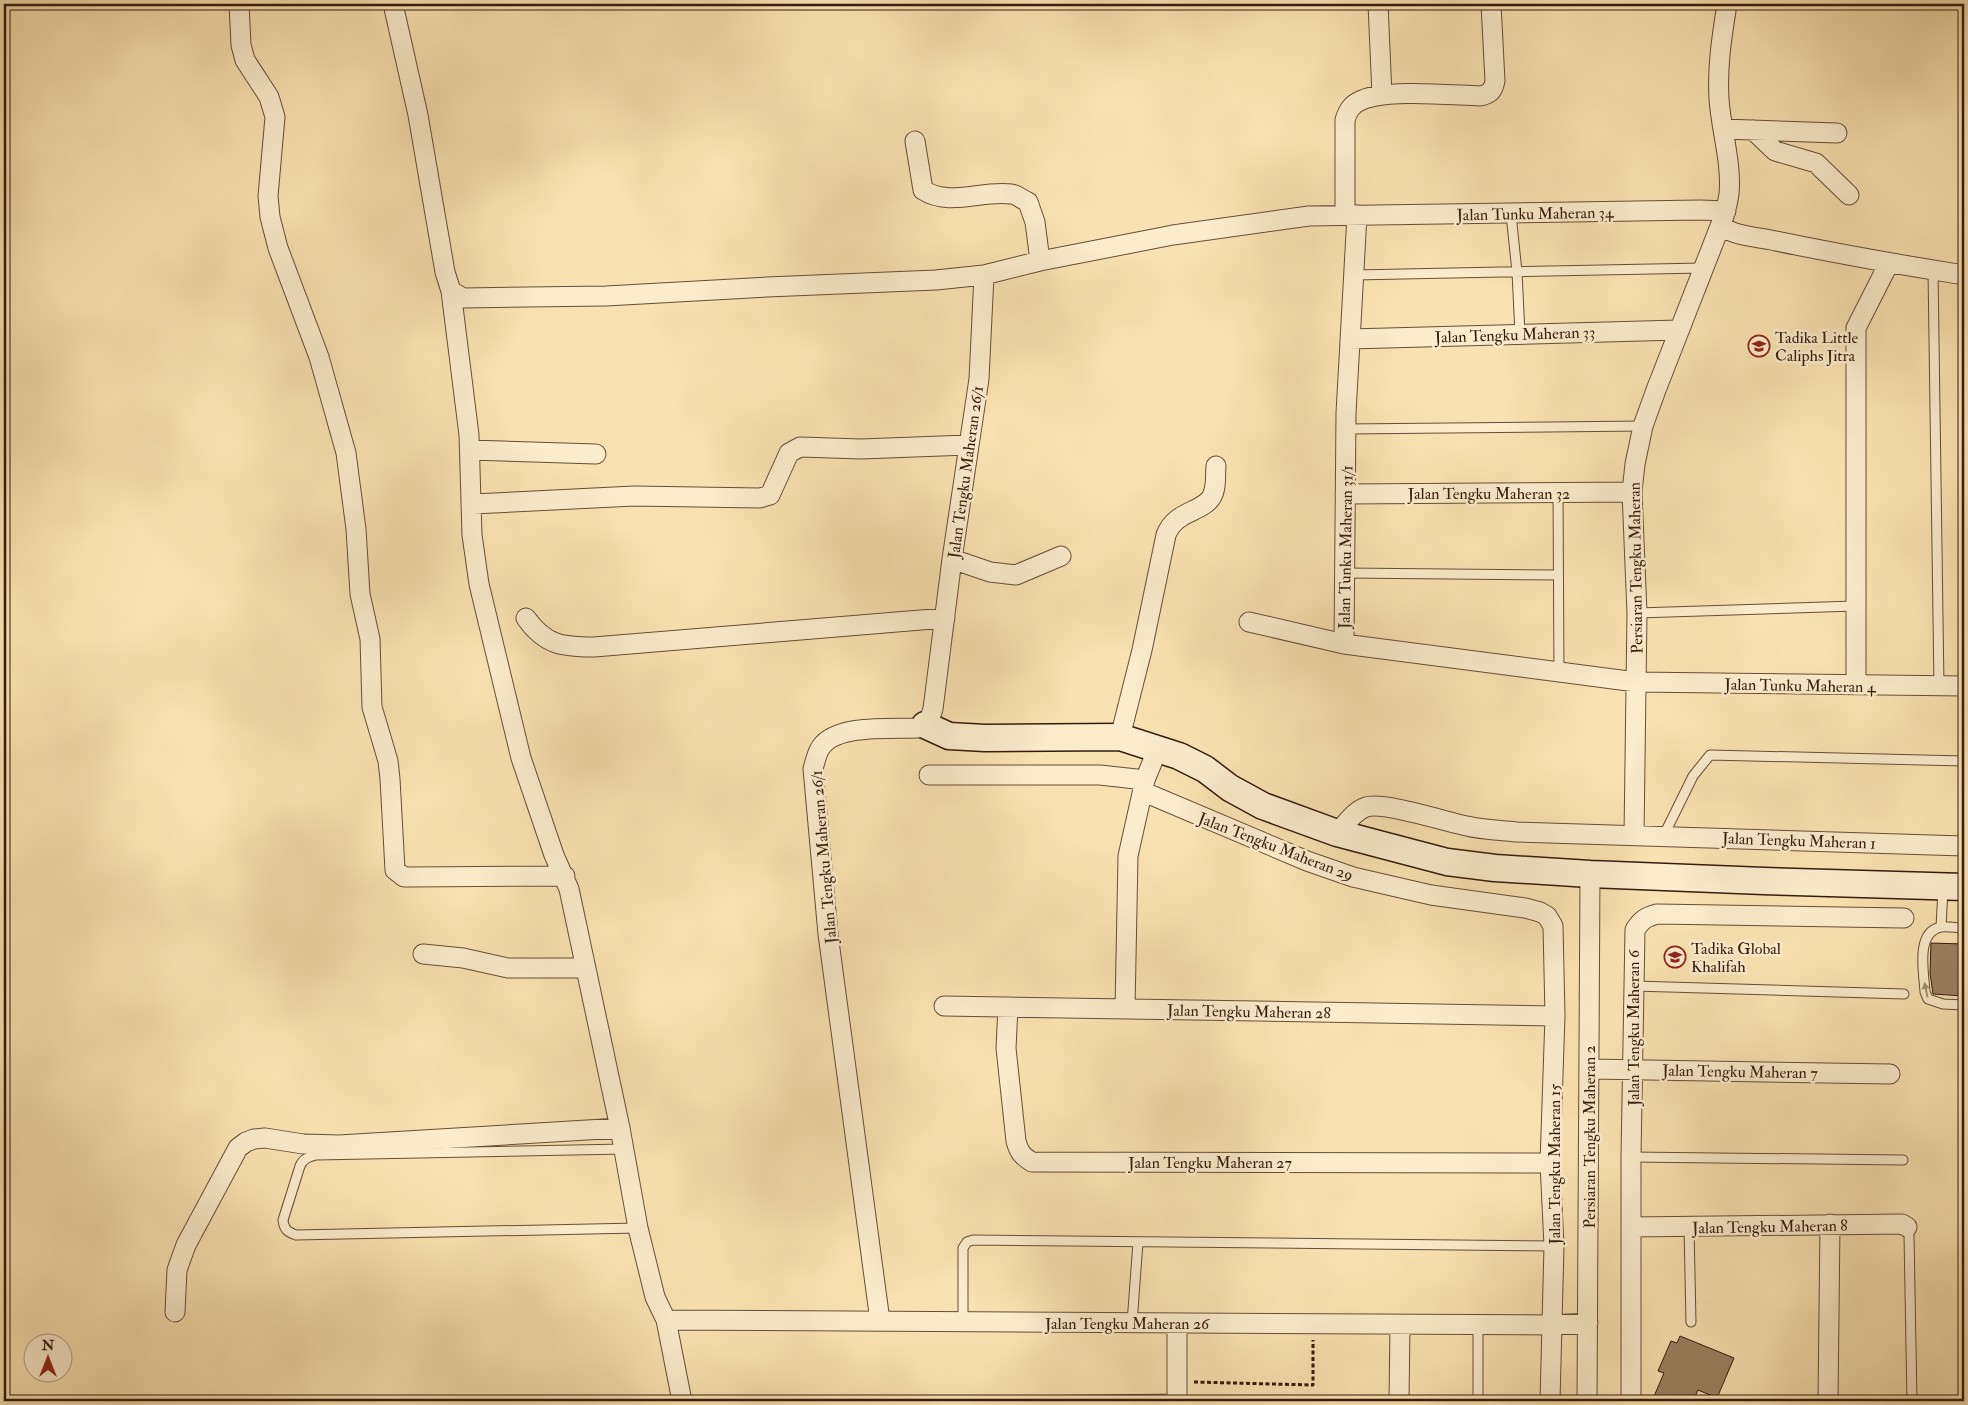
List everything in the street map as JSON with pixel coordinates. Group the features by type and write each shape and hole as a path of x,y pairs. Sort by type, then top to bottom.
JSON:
{"street":[{"path":"239,4 241,45 245,60 270,97 275,117 268,196 270,217 278,248 319,357 346,453 350,474 360,594 370,639 372,707 388,761 395,870 404,877 565,876"},
{"path":"393,4 418,115 445,272 451,291 470,450 473,504 472,535 478,577 521,758 551,847 565,876 620,1128 638,1228 655,1297 666,1320 682,1401"},
{"path":"1378,4 1382,95 1480,96 1489,94 1494,88 1495,81 1490,4"},
{"name":"Persiaran Tengku Maheran","path":"1634,836 1637,613 1632,492 1638,446 1643,426 1724,218 1729,193 1718,73 1720,44 1727,4"},
{"name":"Jalan Tunku Maheran 31/1","path":"1382,95 1362,100 1348,109 1345,120 1354,275 1346,429 1344,644 1636,682"},
{"path":"1722,129 1837,133"},
{"path":"1753,130 1775,151 1816,163 1849,195"},
{"path":"915,141 923,190 930,195 945,197 1012,194 1028,202 1035,222 1040,261"},
{"name":"Jalan Tunku Maheran 34","path":"451,291 463,298 606,296 936,280 984,275 1040,261 1173,236 1309,216 1700,210 1724,218 1735,232 1889,263 1964,275"},
{"path":"1856,685 1854,606 1856,328 1889,263"},
{"name":"Jalan Tengku Maheran 26/1","path":"880,1321 828,934 813,769 820,747 834,735 845,732 918,728 930,720 968,445 979,379 984,275"},
{"name":"Jalan Tengku Maheran 33","path":"1350,339 1679,330"},
{"path":"473,504 634,496 760,498 770,495 789,453 800,447 861,449 968,445"},
{"path":"470,450 596,454"},
{"path":"1120,737 1142,650 1166,535 1169,527 1177,520 1210,499 1214,492 1216,466"},
{"name":"Jalan Tengku Maheran 32","path":"1346,494 1632,492"},
{"path":"952,559 990,572 1016,575 1061,556"},
{"path":"526,618 542,636 554,644 569,647 594,647 945,618"},
{"path":"1249,622 1344,644"},
{"name":"Jalan Tunku Maheran 4","path":"1636,682 1964,686"},
{"path":"924,725 949,736 985,738 1120,737 1179,756 1205,769 1230,788 1263,806 1338,833 1447,862 1495,868 1590,874 1954,886"},
{"path":"1125,1009 1128,856 1145,786 1158,748"},
{"name":"Jalan Tengku Maheran 29","path":"929,775 1100,775 1145,786 1307,861 1344,874 1430,895 1532,910 1547,916 1553,926"},
{"name":"Jalan Tengku Maheran 1","path":"1338,833 1356,813 1365,807 1377,806 1430,816 1468,826 1517,832 1964,846"},
{"name":"Persiaran Tengku Maheran 2","path":"1587,1401 1590,874"},
{"name":"Jalan Tengku Maheran 6","path":"1631,1401 1631,1157 1635,930 1647,916 1657,914 1904,918"},
{"name":"Jalan Tengku Maheran 15","path":"1550,1401 1554,1246 1550,1163 1555,1016 1553,926"},
{"path":"423,954 463,958 508,968 586,968"},
{"name":"Jalan Tengku Maheran 28","path":"944,1006 1555,1016"},
{"name":"Jalan Tengku Maheran 27","path":"1008,1007 1006,1048 1016,1141 1019,1151 1032,1162 1550,1163"},
{"name":"Jalan Tengku Maheran 7","path":"1590,1069 1890,1074"},
{"path":"174,1312 177,1270 186,1244 238,1148 246,1142 265,1138 303,1144 338,1145 620,1128"},
{"path":"1828,1401 1830,1224"},
{"name":"Jalan Tengku Maheran 8","path":"1632,1227 1830,1224 1902,1224 1907,1227"},
{"name":"Jalan Tengku Maheran 26","path":"666,1320 1478,1325 1588,1323"},
{"path":"1177,1323 1177,1400"},
{"path":"1399,1401 1400,1324"}],"lane":[{"path":"1511,214 1517,272 1520,334"},
{"path":"1354,275 1703,268"},
{"path":"1933,270 1939,686"},
{"path":"1346,429 1643,426"},
{"path":"1558,493 1559,672"},
{"path":"1345,573 1558,574"},
{"path":"1637,613 1854,606"},
{"path":"1664,836 1693,776 1710,755 1964,761"},
{"path":"1941,927 1954,886"},
{"path":"1964,928 1941,927 1931,932 1923,943 1925,992 1928,999 1935,1002 1964,1005"},
{"path":"1634,986 1904,994"},
{"path":"624,1148 308,1156 302,1162 283,1220 284,1227 288,1232 296,1235 638,1228"},
{"path":"1631,1157 1903,1160"},
{"path":"1689,1227 1691,1322"},
{"path":"1907,1227 1909,1235 1912,1401"},
{"path":"963,1322 963,1248 967,1242 973,1240 1554,1246"},
{"path":"1132,1323 1138,1242"},
{"path":"1478,1325 1478,1401"},
{"path":"1017,1401 1177,1400"}],"path":[{"path":"1188,1382 1313,1385 1313,1324"}],"building":[{"path":"1931,943 1964,944 1964,996 1933,994 1930,973"},
{"path":"1680,1336 1734,1358 1717,1398 1698,1390 1693,1401 1652,1401 1664,1373 1658,1371 1671,1341 1677,1343"}],"place":[{"name":"Tadika Little Caliphs Jitra","path":"1759,346"},
{"name":"Tadika Global Khalifah","path":"1675,957"}]}
